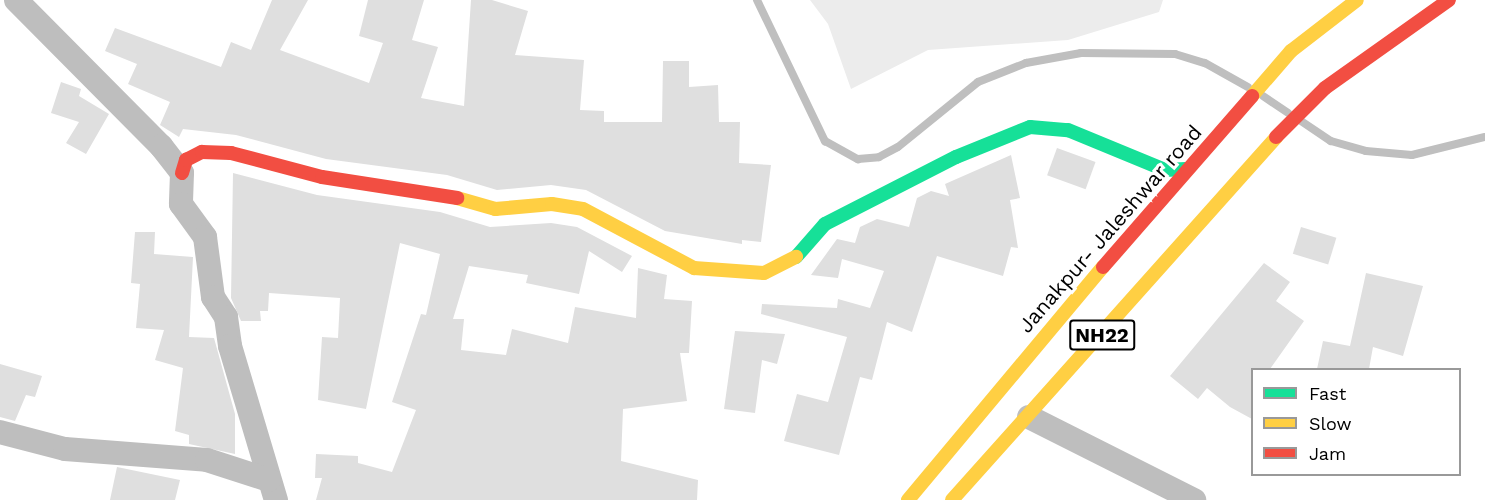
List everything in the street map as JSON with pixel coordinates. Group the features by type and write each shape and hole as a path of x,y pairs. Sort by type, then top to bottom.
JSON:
{"main road":[{"name":"Janakpur- Jaleshwar road","path":"908,500 1186,169 1214,142 1291,51 1358,0"},
{"name":"NH22","path":"952,500 1029,417 1246,166 1325,88 1449,0"},
{"path":"182,172 186,160 202,152 231,153 322,177 444,194 495,209 552,204 583,209 694,268 730,274 764,273 797,256 825,224 956,157 1030,127 1068,129 1166,170 1186,169"}],"street":[{"path":"16,0 182,172 181,204 205,237 213,297 226,317 230,346 273,490"},
{"path":"1029,417 1194,500"},
{"path":"0,432 64,449 207,460 273,490"}],"shaded area":[{"path":"810,0 1163,0 1159,12 1068,40 928,50 851,89 828,24"}],"building":[{"path":"272,0 308,0 280,50 369,83 383,43 359,36 368,0 424,0 412,40 438,47 421,98 464,106 471,0 492,0 528,11 515,55 584,60 580,110 604,111 604,122 662,122 663,61 689,61 689,87 718,85 719,122 740,122 739,163 771,165 761,242 742,240 742,244 665,231 586,190 551,185 497,190 447,175 326,159 236,135 183,129 179,137 160,125 170,102 128,84 137,64 105,51 115,28 221,67 231,42 251,50"},
{"path":"61,82 81,89 79,96 109,114 86,154 66,143 79,122 51,113"},
{"path":"1057,148 1096,162 1086,189 1047,175"},
{"path":"1011,155 1020,198 1010,200 1018,248 1011,247 1003,276 937,256 912,332 887,322 872,380 860,377 839,455 784,441 797,394 828,402 847,337 761,314 762,304 837,308 838,299 870,308 884,271 842,259 838,278 811,275 837,239 855,243 860,227 877,219 909,227 917,198 931,191 949,196 945,184"},
{"path":"233,173 317,195 440,212 490,227 551,223 577,227 632,256 622,272 589,251 579,294 526,283 528,275 469,266 453,319 464,319 461,350 506,355 512,329 568,343 575,307 636,318 638,268 667,275 664,299 692,301 689,353 680,353 687,401 623,409 621,461 698,480 697,500 316,500 322,478 315,478 316,454 358,456 358,463 392,472 416,410 392,402 421,314 426,315 440,254 400,243 366,409 318,400 322,337 338,338 340,298 269,293 268,311 260,311 261,321 241,321 231,298"},
{"path":"1301,227 1336,238 1328,265 1293,254"},
{"path":"135,232 155,232 154,254 193,257 189,337 214,338 235,414 235,454 189,444 189,435 175,431 183,368 155,360 164,330 136,328 140,284 131,283"},
{"path":"1264,263 1290,282 1276,301 1304,321 1271,368 1251,368 1251,418 1230,407 1207,388 1198,399 1170,376"},
{"path":"1366,273 1423,286 1403,356 1373,347 1369,368 1317,368 1323,341 1350,346"},
{"path":"735,331 785,334 777,364 762,360 755,413 724,409"},
{"path":"0,364 42,376 35,397 26,395 15,421 0,417"},
{"path":"117,467 180,480 175,500 110,500"}],"waterway":[{"path":"757,0 825,141 858,159 879,157 898,147 978,82 1026,63 1081,53 1175,54 1205,63 1248,87"},
{"path":"1263,96 1288,113"},
{"path":"1301,121 1331,141 1366,151 1412,155 1485,137"}],"traffic: fast":[{"path":"796,257 825,224 956,157 1030,127 1068,130 1165,170 1186,169"}],"traffic: slow":[{"path":"1252,96 1291,51 1357,0"},
{"path":"952,500 1276,137"},
{"path":"457,198 495,209 552,204 583,209 694,268 764,273 796,257"},
{"path":"908,500 1103,267"}],"traffic: jam":[{"path":"1276,137 1325,88 1449,0"},
{"path":"1103,267 1252,96"},
{"path":"182,173 186,160 202,152 231,153 322,177 457,198"}]}
